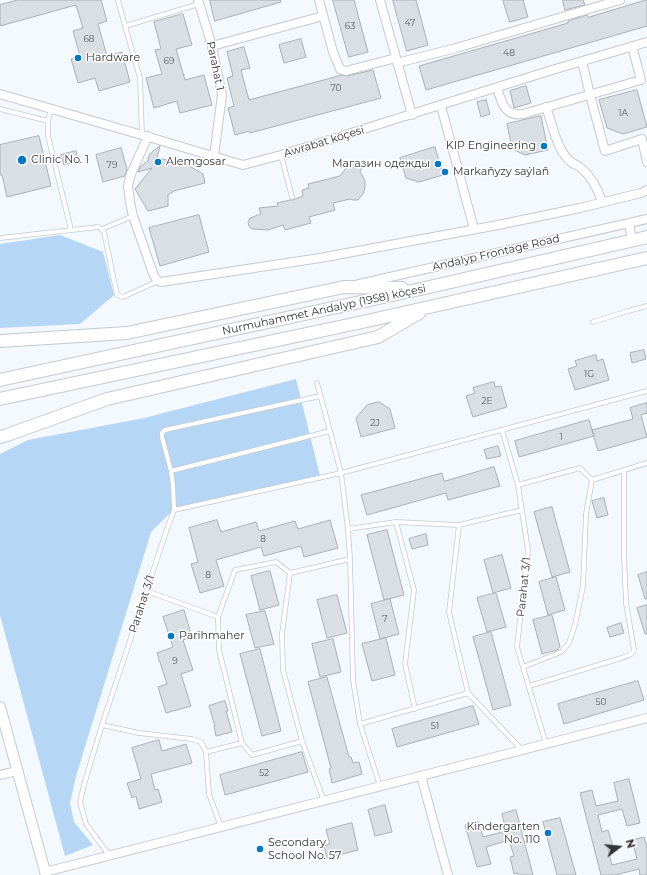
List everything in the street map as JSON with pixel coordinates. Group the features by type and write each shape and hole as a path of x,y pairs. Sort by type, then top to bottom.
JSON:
{"main road":[{"name":"Nurmuhammet Andalyp (1958) köçesi","path":"0,380 425,288 647,237"},
{"name":"Nurmuhammet Andalyp (1958) köçesi","path":"0,399 350,325 647,258"},
{"path":"0,341 127,333 344,287 425,288"},
{"path":"2,438 107,399 378,336 430,307"}],"street":[{"path":"319,0 333,52 340,69 346,72 456,48 620,0"},
{"path":"380,0 412,115"},
{"name":"Parahat 1","path":"199,2 212,46 222,95 214,156"},
{"path":"212,46 323,16"},
{"name":"Awrabat köçesi","path":"0,94 145,135 243,165 281,155 647,42"},
{"path":"497,88 504,106 507,110 516,115 641,80 632,46"},
{"path":"582,61 605,151 642,139 647,162"},
{"path":"441,106 474,229"},
{"path":"546,107 559,146 568,159 589,175 602,202"},
{"path":"145,135 128,186 130,202 133,216 154,276 158,281 164,282 320,258 474,229 580,208 641,193 647,190"},
{"name":"Andalyp Frontage Road","path":"344,287 647,219"},
{"path":"629,223 632,240"},
{"path":"0,707 45,874 110,855 647,718"},
{"path":"0,775 17,771"},
{"path":"421,776 448,875"}],"lane":[{"path":"118,0 140,78 145,135"},
{"path":"125,26 199,2"},
{"path":"0,109 48,122"},
{"path":"52,109 48,122 48,136 72,230"},
{"path":"281,155 292,197"},
{"path":"0,238 96,227 102,229 133,216"},
{"path":"102,229 104,232 118,295 123,297 158,281"},
{"path":"593,322 647,306"},
{"path":"317,383 341,473 348,529 353,680 360,724 380,786"},
{"path":"320,396 165,430 162,433 162,437 171,471 174,510 341,473 647,391"},
{"name":"Parahat 3/1","path":"502,430 518,485 528,550 517,647 546,744"},
{"path":"171,471 330,431"},
{"path":"592,480 647,463"},
{"path":"518,485 580,468 592,480"},
{"path":"529,686 618,660 633,653 634,650 626,603 624,556 624,470"},
{"path":"523,667 560,652 569,643 575,625 583,586 586,514 592,480"},
{"name":"Parahat 3/1","path":"110,855 86,824 80,802 102,725 174,510"},
{"path":"348,529 396,522 459,525 522,510"},
{"path":"396,522 414,590 405,664 415,709"},
{"path":"459,525 449,612 468,693 522,750"},
{"path":"290,573 350,559"},
{"path":"290,573 276,562 235,570 218,617 219,650 242,743 252,755 302,741"},
{"path":"290,573 282,634 283,670 302,741 324,800"},
{"path":"147,591 218,617"},
{"path":"360,724 468,693"},
{"path":"102,725 139,733 192,739 201,742 206,752 209,794 221,827"},
{"path":"206,752 242,743"}],"shaded area":[{"path":"60,235 103,252 114,295 80,324 0,328 0,244"},
{"path":"296,379 320,476 169,514 151,532 76,776 70,803 74,822 93,845 65,856 0,615 0,454 28,440 144,418"}],"building":[{"path":"18,0 101,0 107,21 98,24 107,56 122,52 130,82 99,91 95,78 78,83 71,59 80,56 73,31 83,28 76,5 0,26 0,5"},
{"path":"210,0 280,0 281,2 215,21"},
{"path":"333,0 354,0 368,52 349,57"},
{"path":"393,0 416,0 428,45 407,51"},
{"path":"503,0 523,0 528,17 510,22"},
{"path":"563,0 583,0 585,5 565,10"},
{"path":"647,0 647,26 426,90 419,66 568,23 568,21 587,15 588,17"},
{"path":"183,14 192,45 176,49 185,80 204,75 212,105 180,113 177,101 154,108 146,78 162,74 155,50 161,49 154,22"},
{"path":"301,39 306,57 284,63 279,45"},
{"path":"244,47 250,68 241,70 249,100 342,75 347,76 373,70 381,98 250,133 249,131 235,135 228,108 234,106 227,78 233,76 227,52"},
{"path":"526,86 531,103 514,108 510,91"},
{"path":"637,90 647,127 623,134 607,128 599,100"},
{"path":"486,100 490,114 481,117 477,102"},
{"path":"541,116 548,150 525,155 512,149 507,124"},
{"name":"Clinic No. 1","path":"39,136 51,186 7,197 2,175 0,175 0,145"},
{"path":"160,146 157,158 186,164 203,174 205,183 174,191 168,195 168,206 148,211 135,189 152,168 138,172 140,167 148,161 149,155"},
{"path":"435,147 443,175 419,182 406,178 400,158"},
{"path":"121,148 127,169 125,176 103,182 96,155"},
{"path":"76,151 78,161 64,165 61,155"},
{"path":"366,162 360,171 365,181 365,188 363,194 358,200 350,199 333,203 335,210 309,217 311,223 285,230 283,225 268,230 252,229 249,226 248,222 250,218 261,214 259,208 278,206 277,203 293,200 303,196 302,190 309,188 308,184 340,176 346,168"},
{"path":"199,215 209,252 160,266 149,228"},
{"path":"644,350 646,359 632,363 630,353"},
{"path":"596,355 597,361 603,359 609,380 575,390 568,369 577,366 575,361"},
{"path":"494,382 495,387 501,386 507,407 473,417 466,396 475,393 473,388"},
{"path":"379,402 390,409 395,428 361,437 356,418 367,405"},
{"path":"647,403 647,413 641,415 647,437 598,451 592,430 633,419 630,408"},
{"path":"589,420 594,436 519,457 515,441"},
{"path":"498,446 501,456 487,459 484,450"},
{"path":"494,467 500,486 448,500 446,493 367,515 361,495 442,473 444,481"},
{"path":"604,498 608,515 597,518 592,501"},
{"path":"552,507 570,572 552,577 534,512"},
{"path":"217,520 221,532 256,522 259,531 295,521 298,529 330,520 338,548 304,557 301,546 264,556 261,547 216,560 224,586 200,593 191,564 198,562 189,528"},
{"path":"387,530 404,595 384,600 367,535"},
{"path":"426,534 428,545 412,549 409,539"},
{"path":"502,555 511,588 493,593 484,560"},
{"path":"270,571 279,605 260,610 251,576"},
{"path":"647,572 647,599 645,599 638,575"},
{"path":"556,577 565,610 548,615 539,582"},
{"path":"496,593 506,627 487,632 477,598"},
{"path":"337,595 347,633 327,638 317,600"},
{"path":"390,599 399,634 380,639 371,604"},
{"path":"647,605 647,634 645,634 637,608"},
{"path":"184,610 192,637 183,640 193,670 181,674 191,706 166,713 158,687 167,684 157,653 173,647 163,617"},
{"path":"265,611 274,644 255,648 246,615"},
{"path":"552,615 560,647 557,650 542,654 533,620"},
{"path":"621,623 624,633 610,637 607,628"},
{"path":"491,632 511,705 493,710 473,637"},
{"path":"386,638 395,675 372,681 362,644"},
{"path":"333,639 341,672 320,677 312,644"},
{"path":"260,649 281,731 262,736 240,654"},
{"path":"327,677 349,757 351,757 353,763 359,762 362,774 332,783 329,769 331,768 308,682"},
{"path":"638,681 644,700 564,724 558,704"},
{"path":"225,701 228,711 226,711 232,732 216,736 215,726 209,706"},
{"path":"473,706 479,724 397,747 392,729"},
{"path":"159,740 162,751 186,744 192,763 151,774 155,790 158,789 162,802 139,809 136,796 132,798 127,783 141,779 132,748"},
{"path":"302,752 308,772 225,795 220,775"},
{"path":"629,779 640,823 627,826 622,809 598,815 602,832 608,830 613,847 608,849 612,865 637,859 632,840 644,837 647,847 647,875 640,875 639,869 615,875 601,875 580,793 592,790 596,806 618,801 614,783"},
{"path":"385,805 392,832 375,836 368,810"},
{"path":"516,810 533,875 518,875 518,873 514,874 510,857 514,856 509,840 486,847 491,864 477,867 465,825 478,821 483,837 506,831 502,814"},
{"path":"560,818 576,875 557,875 543,822"},
{"path":"352,823 358,850 327,858 324,846 330,844 326,830"}],"place":[{"name":"Hardware","path":"78,58"},
{"name":"KIP Engineering","path":"544,146"},
{"name":"Clinic No. 1","path":"22,160"},
{"name":"Alemgosar","path":"158,162"},
{"name":"Магазин одежды","path":"438,164"},
{"name":"Markaňyzy saýlaň","path":"445,172"},
{"name":"Parihmaher","path":"171,636"},
{"name":"Kindergarten No. 110","path":"548,833"},
{"name":"Secondary School No. 57","path":"260,849"}]}
